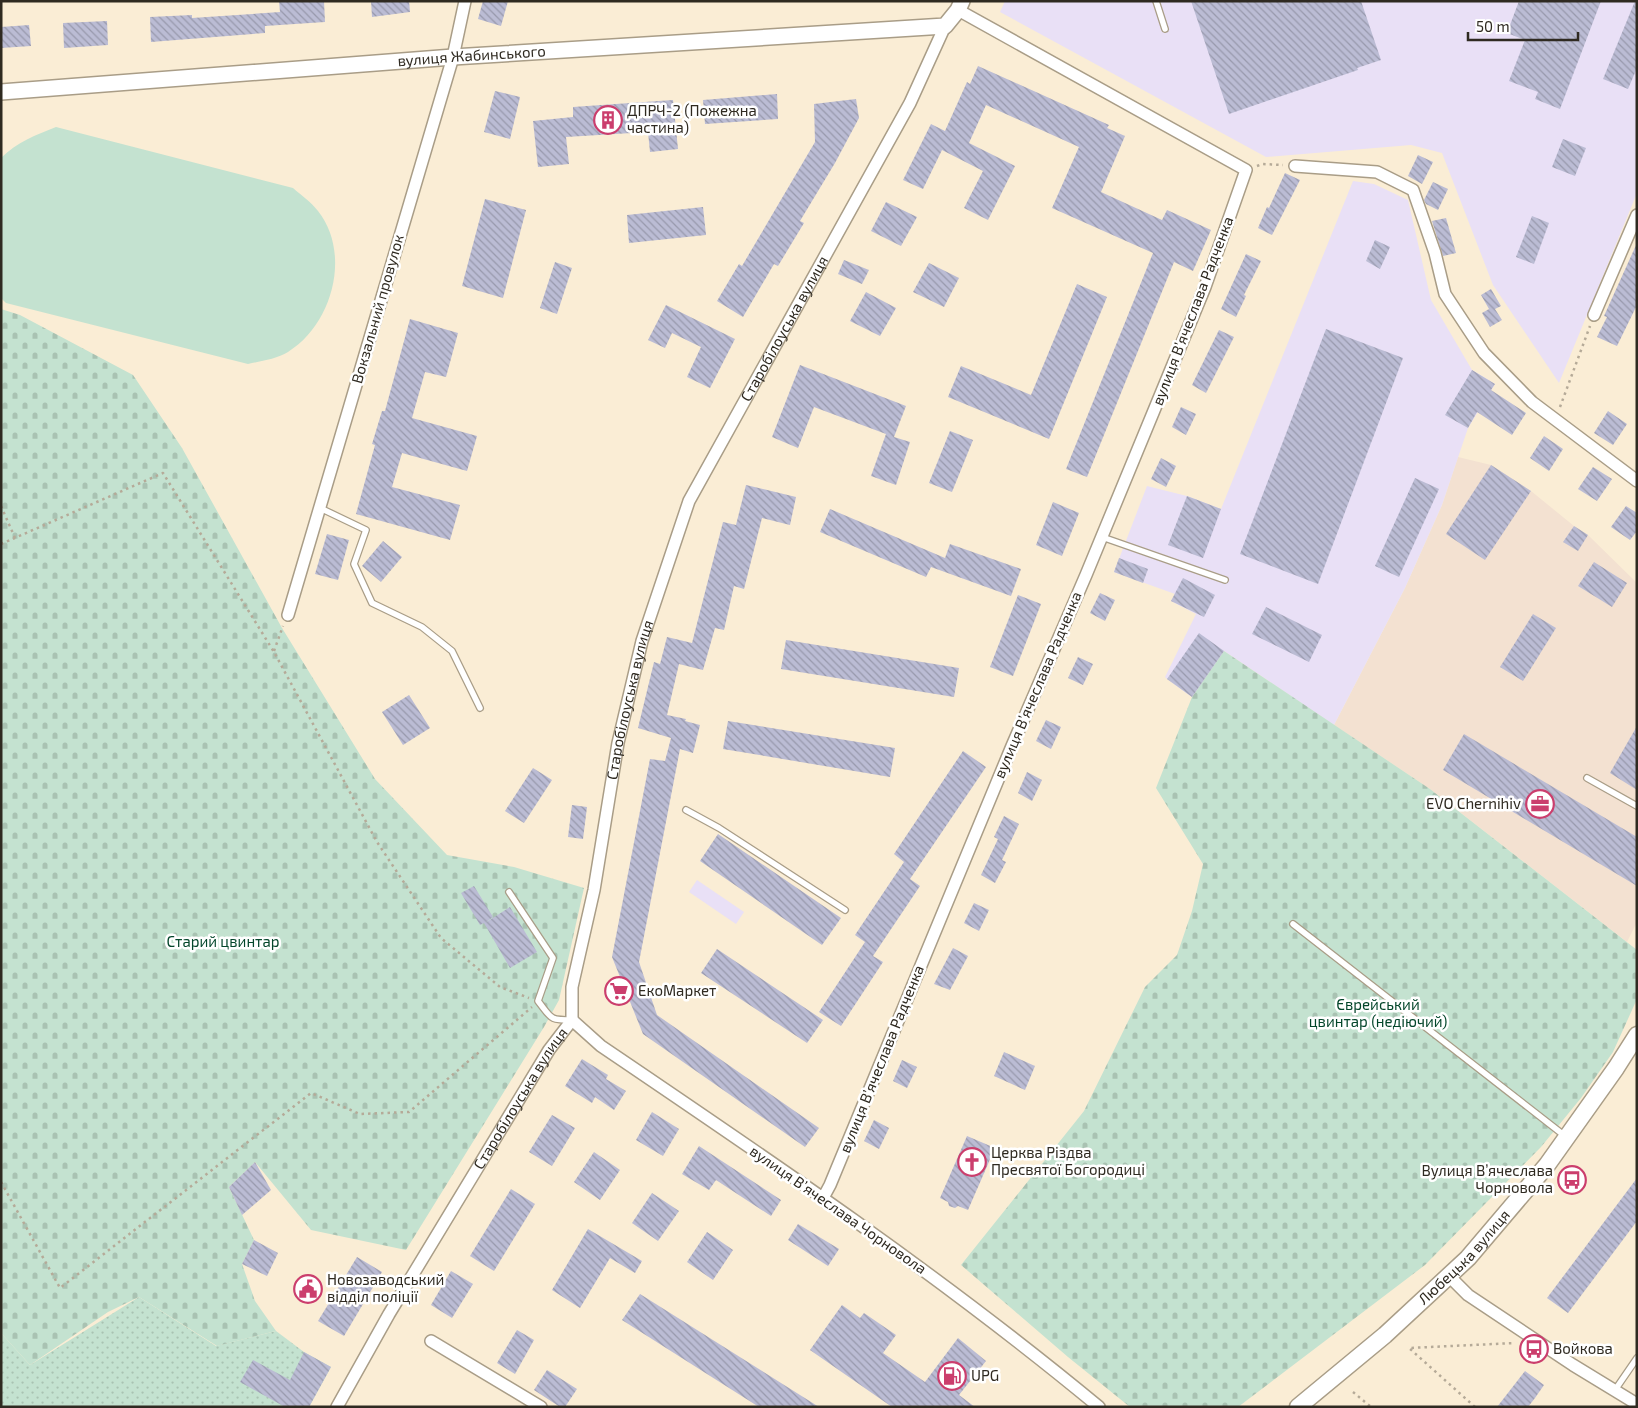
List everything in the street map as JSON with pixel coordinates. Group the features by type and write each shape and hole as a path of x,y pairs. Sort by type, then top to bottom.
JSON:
{"main road":[{"name":"Любецька вулиця","path":"1298,1407 1385,1335 1468,1258 1547,1164 1637,1035"}],"street":[{"name":"Вокзальний провулок","path":"288,615 453,57 465,1"},
{"name":"Старобілоуська вулиця","path":"337,1407 358,1367 549,1050 572,1020 572,987 594,890 618,743 642,641 688,501 910,103 944,26 960,5"},
{"path":"960,5 1246,170"},
{"name":"вулиця Жабинського","path":"1,92 453,57 944,26"},
{"path":"1295,166 1377,172 1413,190 1435,253 1445,294 1484,353 1532,402 1637,481"},
{"name":"вулиця Вʼячеслава Радченка","path":"823,1198 1205,287 1246,170"},
{"path":"1594,315 1637,215"},
{"name":"вулиця Вʼячеслава Чорновола","path":"572,1020 601,1046 823,1198 1041,1359 1099,1407"},
{"path":"1448,1276 1468,1295 1573,1365 1637,1404"},
{"path":"431,1340 540,1407"}],"lane":[{"path":"1156,1 1164,29"},
{"path":"320,508 366,530 354,564 372,603 422,627 452,651 480,708"},
{"path":"1101,537 1225,580"},
{"path":"1587,778 1637,806"},
{"path":"686,810 719,828 845,910"},
{"path":"509,892 553,958 538,1001 555,1020 572,1020"},
{"path":"1293,924 1567,1137"},
{"path":"1615,1390 1637,1358"}],"path":[{"path":"1246,170 1262,164 1295,166"},
{"path":"1555,420 1594,315"},
{"path":"1,544 163,473 274,652 377,842 441,938 500,987 538,1001 409,1112 360,1114 311,1093 60,1288 1,1182"},
{"path":"1,506 16,538"},
{"path":"274,652 288,615"},
{"path":"1475,1407 1409,1348 1515,1343"},
{"path":"1353,1392 1370,1407"}],"shaded area":[{"path":"1005,1 1637,1 1637,193 1559,383 1493,285 1442,153 1411,145 1266,157 1000,12"},
{"path":"1353,181 1374,184 1408,200 1431,300 1472,370 1495,384 1468,428 1442,505 1405,588 1334,725 1224,651 1192,697 1165,677 1196,614 1171,601 1175,594 1114,572 1147,486 1187,496 1221,509"},
{"path":"1458,457 1491,465 1531,491 1588,535 1637,583 1637,726 1630,738 1637,742 1637,922 1627,942 1430,789 1334,725 1405,588 1442,505"},
{"path":"697,880 744,912 736,924 689,892"}],"green space":[{"path":"56,127 293,188 318,211 328,228 334,247 335,267 332,288 326,307 316,325 303,340 288,352 274,358 248,364 6,303 1,298 1,158 20,143"},
{"name":"Старий цвинтар","path":"1,309 20,315 133,375 182,448 282,628 375,779 447,855 514,867 584,888 559,1000 406,1250 311,1230 255,1162 229,1187 254,1240 242,1264 255,1301 276,1331 217,1346 139,1297 108,1312 30,1365 1,1333"},
{"name":"Єврейський цвинтар (недіючий)","path":"1224,651 1430,789 1637,950 1637,999 1613,1052 1581,1098 1541,1147 1425,1265 1238,1407 1130,1407 1068,1357 961,1265 1084,1111 1145,987 1177,955 1192,911 1203,864 1156,788 1192,697"},
{"path":"139,1297 216,1346 276,1331 304,1352 331,1367 309,1407 1,1407 1,1333 30,1365"}],"building":[{"path":"279,1 324,1 325,22 265,26 265,33 151,42 150,17 192,15 192,18 280,12"},
{"path":"371,1 409,1 410,12 372,17"},
{"path":"483,1 508,1 501,26 478,19"},
{"path":"1191,1 1361,1 1381,60 1357,68 1358,70 1229,114"},
{"path":"1519,1 1601,1 1560,109 1535,99 1538,92 1509,81 1525,40 1507,33"},
{"path":"1635,1 1637,1 1637,68 1628,89 1603,79"},
{"path":"107,21 108,45 64,48 63,23"},
{"path":"29,25 31,46 1,48 1,27"},
{"path":"978,66 1109,125 1107,128 1125,136 1101,192 1162,220 1167,210 1211,230 1193,271 1174,262 1087,477 1066,469 1153,253 1052,208 1079,147 986,105 969,143 1015,166 988,220 964,208 983,171 942,150 923,189 903,180 931,124 945,131 967,82 970,84"},
{"path":"495,91 520,97 510,139 484,132"},
{"path":"777,94 778,119 705,124 703,100"},
{"path":"856,99 859,118 835,163 800,221 804,223 778,266 774,264 743,317 717,301 739,264 742,266 815,142 814,104"},
{"path":"673,100 678,149 650,152 648,132 566,137 569,164 538,167 533,121 573,117 573,107"},
{"path":"1563,139 1586,148 1575,176 1552,167"},
{"path":"1418,155 1433,162 1422,184 1408,176"},
{"path":"1285,173 1300,180 1272,235 1258,228"},
{"path":"1433,182 1448,189 1438,210 1426,204 1424,200"},
{"path":"485,199 526,210 503,298 462,286"},
{"path":"886,202 917,217 901,246 871,231"},
{"path":"703,207 706,235 629,243 627,215"},
{"path":"1532,216 1549,223 1534,264 1516,257"},
{"path":"1446,218 1456,253 1443,256 1432,221"},
{"path":"1375,240 1390,247 1380,269 1366,261"},
{"path":"1637,243 1637,305 1617,346 1597,337 1607,317 1604,316"},
{"path":"1246,254 1261,261 1244,295 1246,296 1236,317 1221,309"},
{"path":"844,260 869,270 862,284 838,274"},
{"path":"555,262 572,268 557,314 540,308"},
{"path":"929,263 959,278 944,307 913,292"},
{"path":"1077,284 1107,297 1049,439 948,397 961,366 1031,395"},
{"path":"1491,289 1501,306 1495,309 1502,320 1490,327 1482,313 1489,309 1481,295"},
{"path":"866,292 896,308 880,336 850,321"},
{"path":"666,305 735,339 710,388 687,377 701,347 672,333 665,348 648,340"},
{"path":"410,319 458,333 446,377 425,372 412,418 477,436 467,471 402,453 392,487 460,505 450,540 356,514 375,445 372,444 382,411 385,411"},
{"path":"1326,329 1403,358 1318,584 1240,554"},
{"path":"1219,330 1234,337 1206,393 1192,385"},
{"path":"800,365 906,406 894,437 910,442 896,485 871,476 886,434 814,407 798,448 772,437"},
{"path":"1472,370 1495,384 1491,390 1526,413 1512,435 1477,412 1468,428 1445,415"},
{"path":"1181,407 1196,414 1186,435 1172,427"},
{"path":"1608,411 1627,424 1613,445 1594,433"},
{"path":"950,431 973,440 952,492 929,483"},
{"path":"1544,436 1563,449 1549,471 1530,458"},
{"path":"1161,458 1176,466 1166,487 1151,479"},
{"path":"1491,465 1531,491 1485,560 1446,534"},
{"path":"1593,467 1612,479 1597,501 1578,489"},
{"path":"1415,478 1439,489 1399,577 1375,566"},
{"path":"746,485 796,497 790,525 762,518 744,589 734,586 724,630 715,628 703,670 679,664 667,715 686,719 685,721 700,725 693,753 680,749 639,962 657,1015 819,1128 805,1147 643,1034 612,957 650,759 665,761 671,738 638,728 654,662 660,664 667,637 692,643 723,522 736,525"},
{"path":"1187,496 1221,509 1203,558 1168,545"},
{"path":"1053,502 1079,513 1062,556 1036,545"},
{"path":"1626,506 1637,513 1637,531 1630,540 1611,527"},
{"path":"830,509 945,558 950,544 1021,569 1011,596 931,567 926,577 820,532"},
{"path":"1574,526 1588,535 1578,551 1563,542"},
{"path":"327,534 349,540 338,580 315,574"},
{"path":"383,541 402,557 381,582 362,566"},
{"path":"1119,558 1148,569 1143,583 1114,572"},
{"path":"1594,562 1627,583 1612,607 1578,586"},
{"path":"1183,578 1215,595 1204,617 1171,601"},
{"path":"1100,593 1115,600 1105,621 1090,613"},
{"path":"1018,595 1041,604 1013,676 990,667"},
{"path":"1266,607 1322,635 1309,662 1252,634"},
{"path":"1533,614 1556,628 1523,681 1500,667"},
{"path":"1199,633 1224,651 1192,697 1167,679"},
{"path":"786,640 959,668 954,697 781,669"},
{"path":"1078,657 1093,664 1083,685 1068,678"},
{"path":"409,695 430,728 403,745 382,712"},
{"path":"1046,720 1061,727 1051,749 1036,741"},
{"path":"728,721 895,748 890,777 723,749"},
{"path":"1637,726 1637,790 1610,773"},
{"name":"EVO Chernihiv","path":"1464,734 1637,837 1637,886 1443,770"},
{"path":"963,751 986,767 910,879 920,886 873,956 883,962 841,1026 819,1012 865,942 855,935 904,862 894,854"},
{"path":"533,768 552,780 524,823 505,811"},
{"path":"1027,772 1042,780 1032,801 1018,793"},
{"path":"572,805 587,807 583,839 568,837"},
{"path":"1004,816 1019,824 1002,860 1006,862 995,883 981,875 998,839 994,837"},
{"path":"718,834 841,918 822,945 700,861"},
{"path":"474,886 493,917 485,923 510,907 537,952 510,968 484,923 480,925 461,893"},
{"path":"974,903 989,910 979,931 964,923"},
{"path":"953,948 968,956 950,990 934,984"},
{"path":"717,949 823,1020 807,1043 701,973"},
{"path":"1004,1052 1035,1066 1025,1090 994,1076"},
{"path":"582,1059 608,1075 606,1079 626,1091 614,1110 595,1097 592,1103 565,1086"},
{"path":"902,1060 917,1067 907,1088 893,1081"},
{"path":"652,1112 679,1129 663,1156 636,1140"},
{"path":"552,1115 575,1128 552,1166 529,1152"},
{"path":"874,1120 889,1128 879,1149 864,1141"},
{"name":"Церква Різдва Пресвятої Богородиці","path":"967,1136 995,1148 968,1210 958,1206 955,1208 949,1206 948,1202 940,1198"},
{"path":"699,1146 781,1200 771,1216 716,1180 709,1190 682,1174"},
{"path":"594,1152 620,1170 600,1200 574,1182"},
{"path":"255,1162 271,1190 242,1215 229,1187"},
{"path":"1637,1178 1637,1221 1568,1313 1547,1298"},
{"path":"511,1189 535,1204 494,1271 470,1256"},
{"path":"652,1193 679,1211 658,1241 632,1223"},
{"path":"798,1224 839,1249 828,1266 788,1240"},
{"path":"588,1229 642,1261 635,1273 610,1258 580,1308 552,1290"},
{"path":"707,1232 733,1250 713,1280 687,1262"},
{"path":"254,1240 278,1253 267,1276 242,1264"},
{"path":"357,1257 382,1272 344,1336 318,1321"},
{"path":"451,1271 473,1284 452,1318 431,1305"},
{"path":"640,1294 819,1407 759,1407 622,1320"},
{"path":"842,1305 860,1318 864,1313 896,1335 883,1353 925,1382 958,1338 986,1361 959,1395 975,1407 892,1407 810,1350"},
{"path":"517,1330 534,1340 515,1374 497,1363"},
{"path":"304,1352 331,1367 309,1407 285,1407 240,1382 253,1360 290,1380"},
{"path":"547,1370 577,1389 565,1407 560,1407 534,1390"},
{"path":"1525,1371 1544,1385 1528,1407 1497,1407"}],"place":[{"name":"ДПРЧ-2 (Пожежна частина)","path":"608,120"},
{"name":"EVO Chernihiv","path":"1540,804"},
{"name":"ЕкоМаркет","path":"619,991"},
{"name":"Церква Різдва Пресвятої Богородиці","path":"972,1162"},
{"name":"Вулиця В’ячеслава Чорновола","path":"1572,1180"},
{"name":"Новозаводський відділ поліції","path":"308,1289"},
{"name":"Войкова","path":"1534,1349"},
{"name":"UPG","path":"952,1376"}]}
